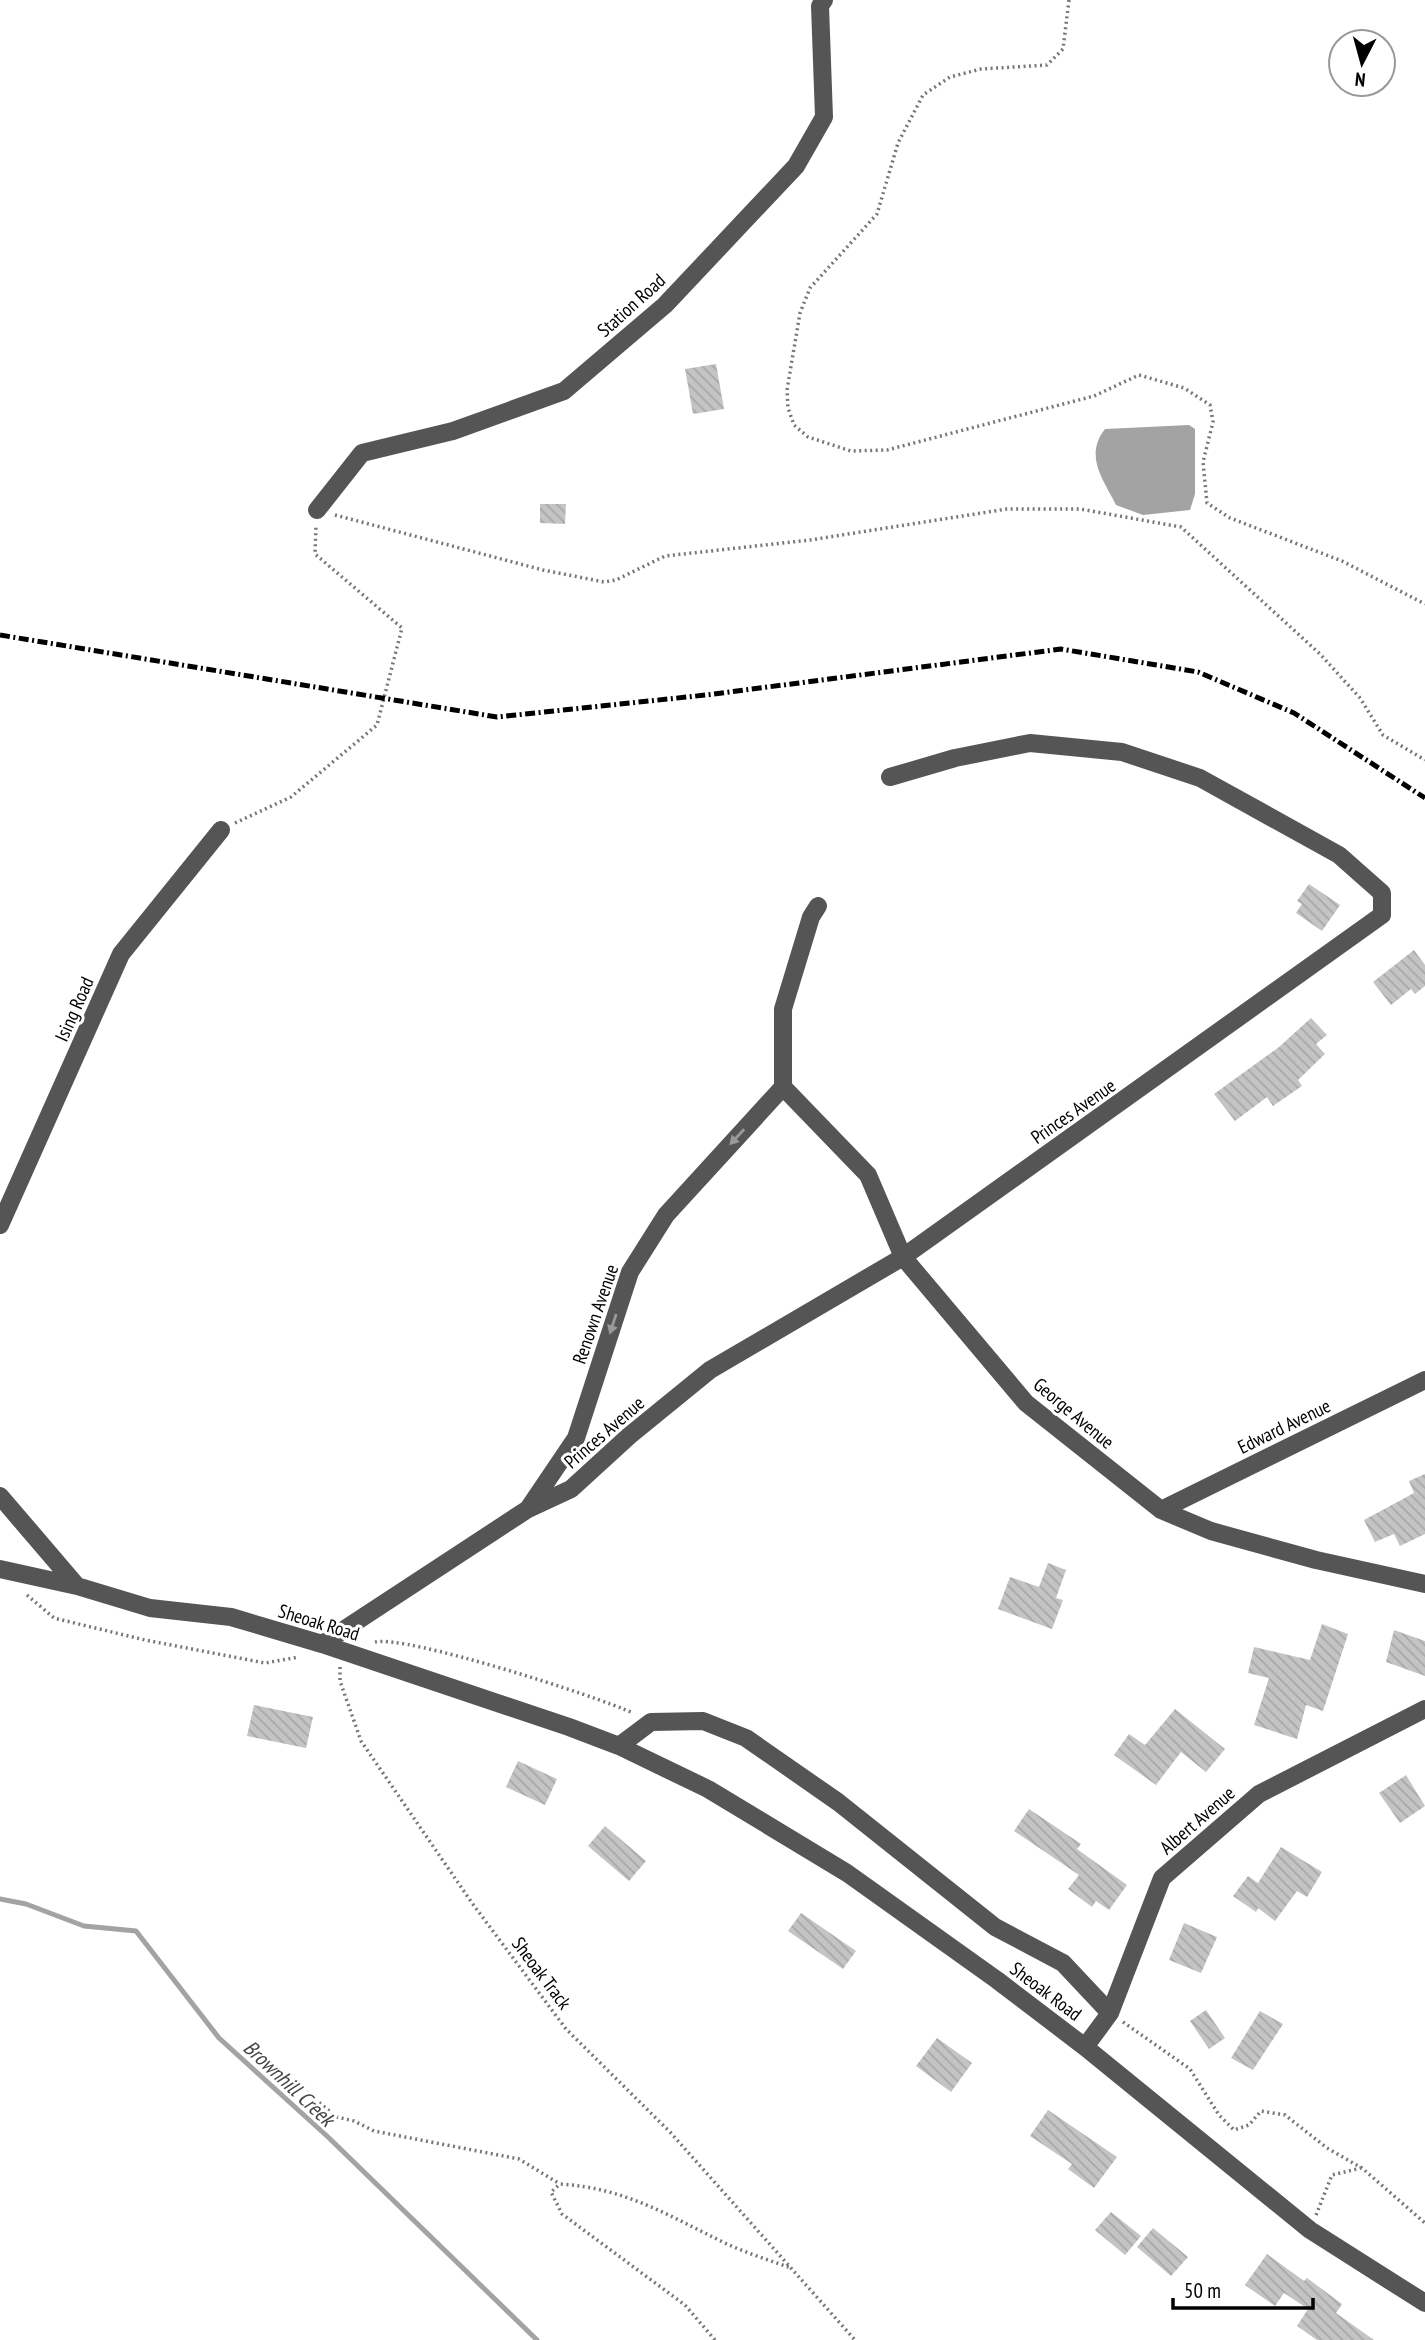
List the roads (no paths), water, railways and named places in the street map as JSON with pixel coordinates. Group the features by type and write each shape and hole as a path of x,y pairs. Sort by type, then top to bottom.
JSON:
{"street":[{"name":"Station Road","path":"317,510 362,453 453,431 564,391 665,305 796,166 824,117 820,6 824,0"},
{"name":"Princes Avenue","path":"322,1644 528,1509 571,1489 629,1436 710,1370 903,1257 1382,915 1382,893 1339,855 1200,778 1122,752 1030,743 955,758 890,777"},
{"name":"Ising Road","path":"0,1225 121,954 221,830"},
{"path":"783,1087 783,1009 811,918 818,906"},
{"name":"George Avenue","path":"783,1087 868,1175 903,1257 1026,1404 1161,1510 1211,1531 1250,1542 1425,1584"},
{"name":"Renown Avenue","path":"528,1509 576,1438 630,1272 666,1215 783,1087"},
{"name":"Edward Avenue","path":"1161,1510 1425,1380"},
{"path":"0,1496 77,1586"},
{"name":"Sheoak Road","path":"0,1569 77,1586 150,1608 231,1617 322,1644 619,1746 709,1789 847,1873 1085,2047 1310,2230 1425,2303"},
{"name":"Albert Avenue","path":"1085,2047 1110,2013 1162,1878 1259,1794 1425,1709"},
{"name":"Sheoak Road","path":"619,1746 651,1723 703,1721 746,1738 838,1802 995,1927 1063,1963 1110,2013"}],"waterway":[{"name":"Brownhill Creek","path":"0,1899 26,1904 84,1926 136,1931 219,2038 328,2137 537,2340"}],"railway":[{"path":"0,635 497,717 706,695 1061,649 1198,672 1294,713 1425,798"}]}
